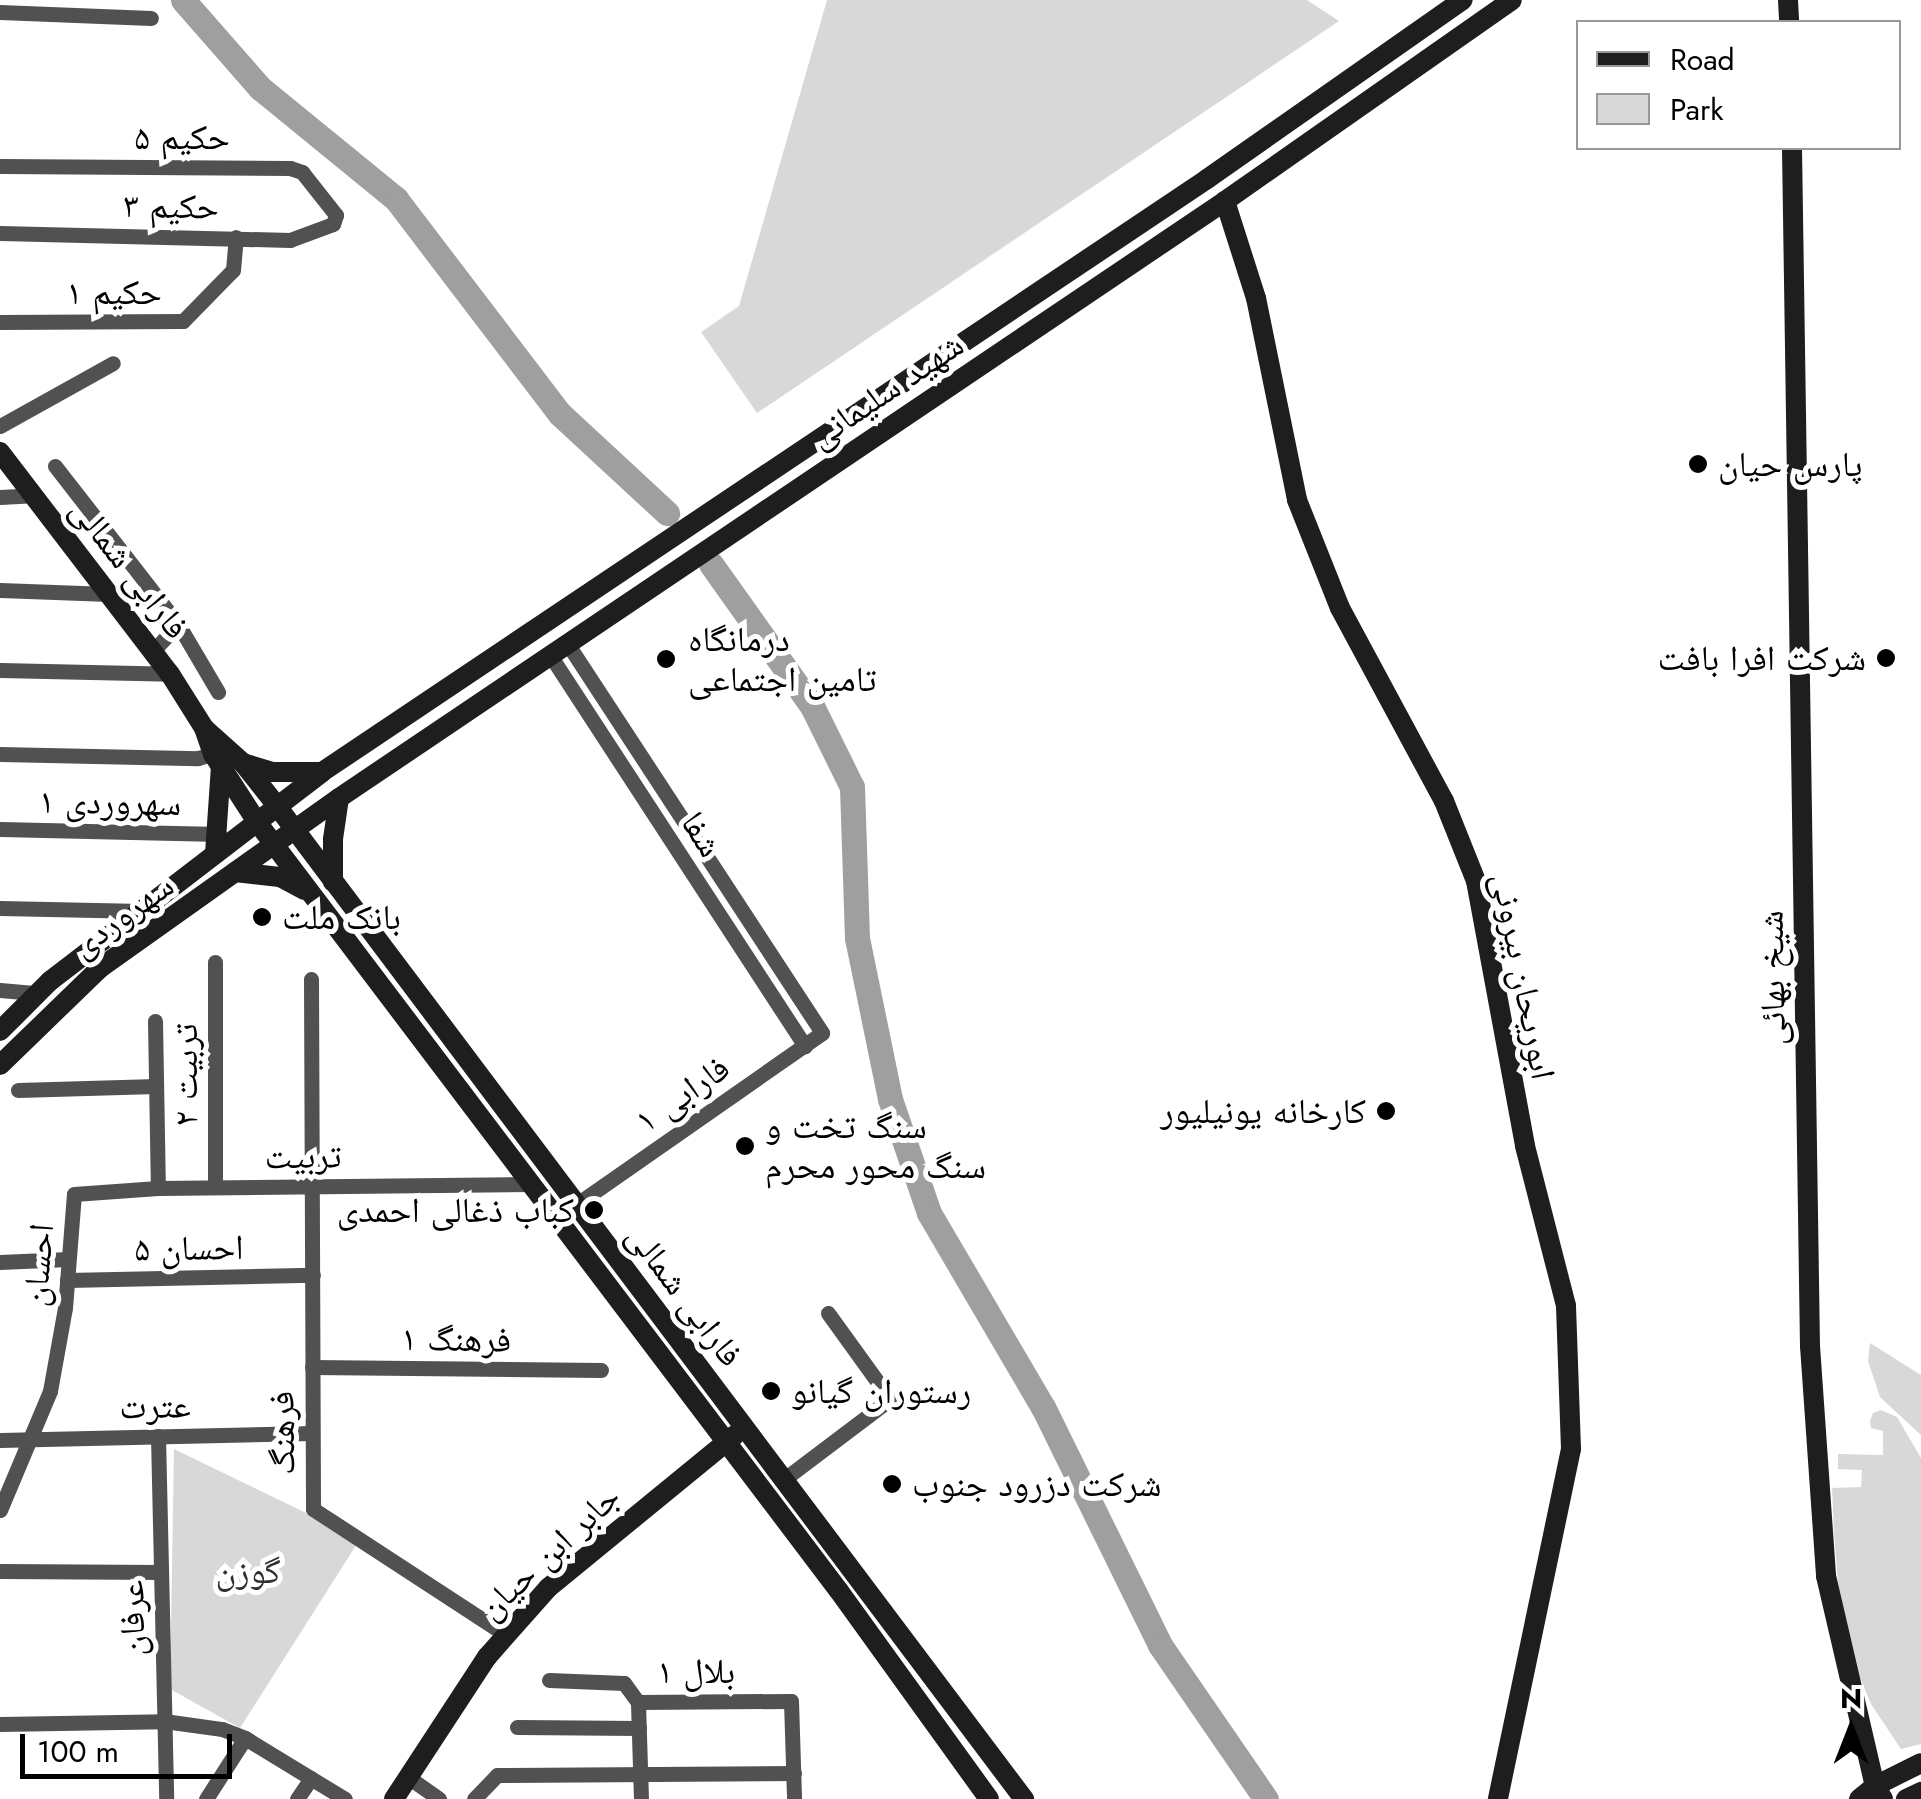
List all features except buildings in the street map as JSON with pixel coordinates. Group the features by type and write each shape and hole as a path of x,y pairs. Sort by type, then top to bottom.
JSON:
{"street":[{"name":"شهید سلیمانی","path":"257,822 322,772 1207,179 1462,0"},
{"name":"شهید سلیمانی","path":"294,830 1225,202 1512,0"},
{"path":"0,12 150,18"},
{"name":"شیخ بهائی","path":"1792,150 1810,1346 1826,1576 1872,1795"},
{"name":"حکیم ۵","path":"0,166 290,168 302,172 336,220"},
{"name":"ابوریحان بیرونی","path":"1225,202 1256,298 1297,500 1340,608 1444,800 1476,882 1525,1146 1566,1306 1571,1449 1498,1799"},
{"name":"حکیم ۳","path":"0,233 290,240 336,220"},
{"name":"حکیم ۱","path":"0,322 174,324 182,321 233,270 236,237"},
{"path":"0,426 113,363"},
{"name":"فارابی شمالی","path":"0,452 170,674 204,728 217,761 257,822 532,1184 650,1347 727,1442 989,1799"},
{"path":"55,466 178,624 218,692"},
{"path":"0,497 34,496"},
{"path":"0,590 109,594"},
{"path":"153,650 178,624"},
{"name":"شفا","path":"558,649 585,670 822,1033"},
{"name":"شفا","path":"558,649 567,682 805,1046"},
{"path":"0,670 170,674"},
{"path":"567,682 585,670"},
{"name":"فارابی شمالی","path":"204,728 243,763 277,806 1024,1799"},
{"path":"0,754 217,761 216,844"},
{"path":"243,763 273,772 322,772"},
{"path":"645,800 662,788"},
{"path":"235,872 280,877 320,902 328,898 339,890 339,798"},
{"name":"سهروردی","path":"0,1031 37,993 143,911 216,844 257,822"},
{"name":"سهروردی ۱","path":"0,830 216,844"},
{"name":"سهروردی","path":"0,1066 100,968 294,830"},
{"path":"0,908 143,911"},
{"name":"تربیت ۲","path":"215,962 215,1187"},
{"name":"فرهنگ","path":"310,979 313,1510 506,1635"},
{"path":"0,990 37,993"},
{"path":"155,1021 158,1188"},
{"name":"فارابی ۱","path":"577,1204 822,1033"},
{"path":"18,1090 156,1086"},
{"name":"تربیت","path":"74,1194 158,1188 532,1184"},
{"name":"احسان","path":"0,1510 50,1392 67,1280 74,1194"},
{"path":"0,1262 68,1259"},
{"name":"احسان ۵","path":"67,1280 312,1275"},
{"path":"783,1480 890,1399 828,1313"},
{"name":"فرهنگ ۱","path":"312,1367 600,1370"},
{"name":"جابر ابن حیان","path":"394,1799 506,1635 548,1588 744,1428"},
{"name":"عترت","path":"0,1440 312,1433"},
{"name":"عرفان","path":"158,1436 166,1799"},
{"path":"0,1571 161,1572"},
{"path":"549,1680 624,1682 638,1702"},
{"name":"بلال ۱","path":"641,1799 638,1702 791,1700 794,1774"},
{"path":"0,1724 164,1721 222,1730 246,1738 345,1799"},
{"path":"517,1727 639,1728"},
{"path":"206,1799 246,1738"},
{"path":"1872,1795 1921,1763"},
{"path":"474,1799 497,1775 794,1774 794,1799"},
{"path":"296,1799 311,1778"},
{"path":"408,1778 440,1799"},
{"path":"1906,1799 1921,1792"}],"green space":[{"path":"827,0 1307,0 1339,21 757,413 701,332 739,306"},
{"path":"1870,1343 1921,1375 1921,1435 1880,1397 1868,1361"},
{"path":"1881,1410 1897,1417 1921,1458 1921,1744 1901,1749 1871,1704 1856,1668 1839,1596 1834,1533 1832,1488 1861,1487 1862,1470 1838,1469 1838,1454 1883,1455 1883,1431 1871,1428 1870,1421 1873,1413"},
{"name":"گوزن","path":"174,1449 360,1539 240,1728 170,1689"}],"waterway":[{"path":"183,0 260,88 396,199 560,414 667,513"},
{"path":"711,564 812,706 852,787 857,938 890,1099 929,1213 1043,1407 1160,1645 1266,1799"}],"place":[{"name":"پارس حیان","path":"1698,464"},
{"name":"شرکت افرا بافت","path":"1886,658"},
{"name":"درمانگاه تامین اجتماعی","path":"666,659"},
{"name":"بانک ملت","path":"262,917"},
{"name":"کارخانه یونیلیور","path":"1386,1111"},
{"name":"سنگ تخت و سنگ محور محرم","path":"745,1146"},
{"name":"کباب ذغالی احمدی","path":"594,1210"},
{"name":"رستوران گیانو","path":"771,1391"},
{"name":"شرکت دزرود جنوب","path":"892,1484"}]}
